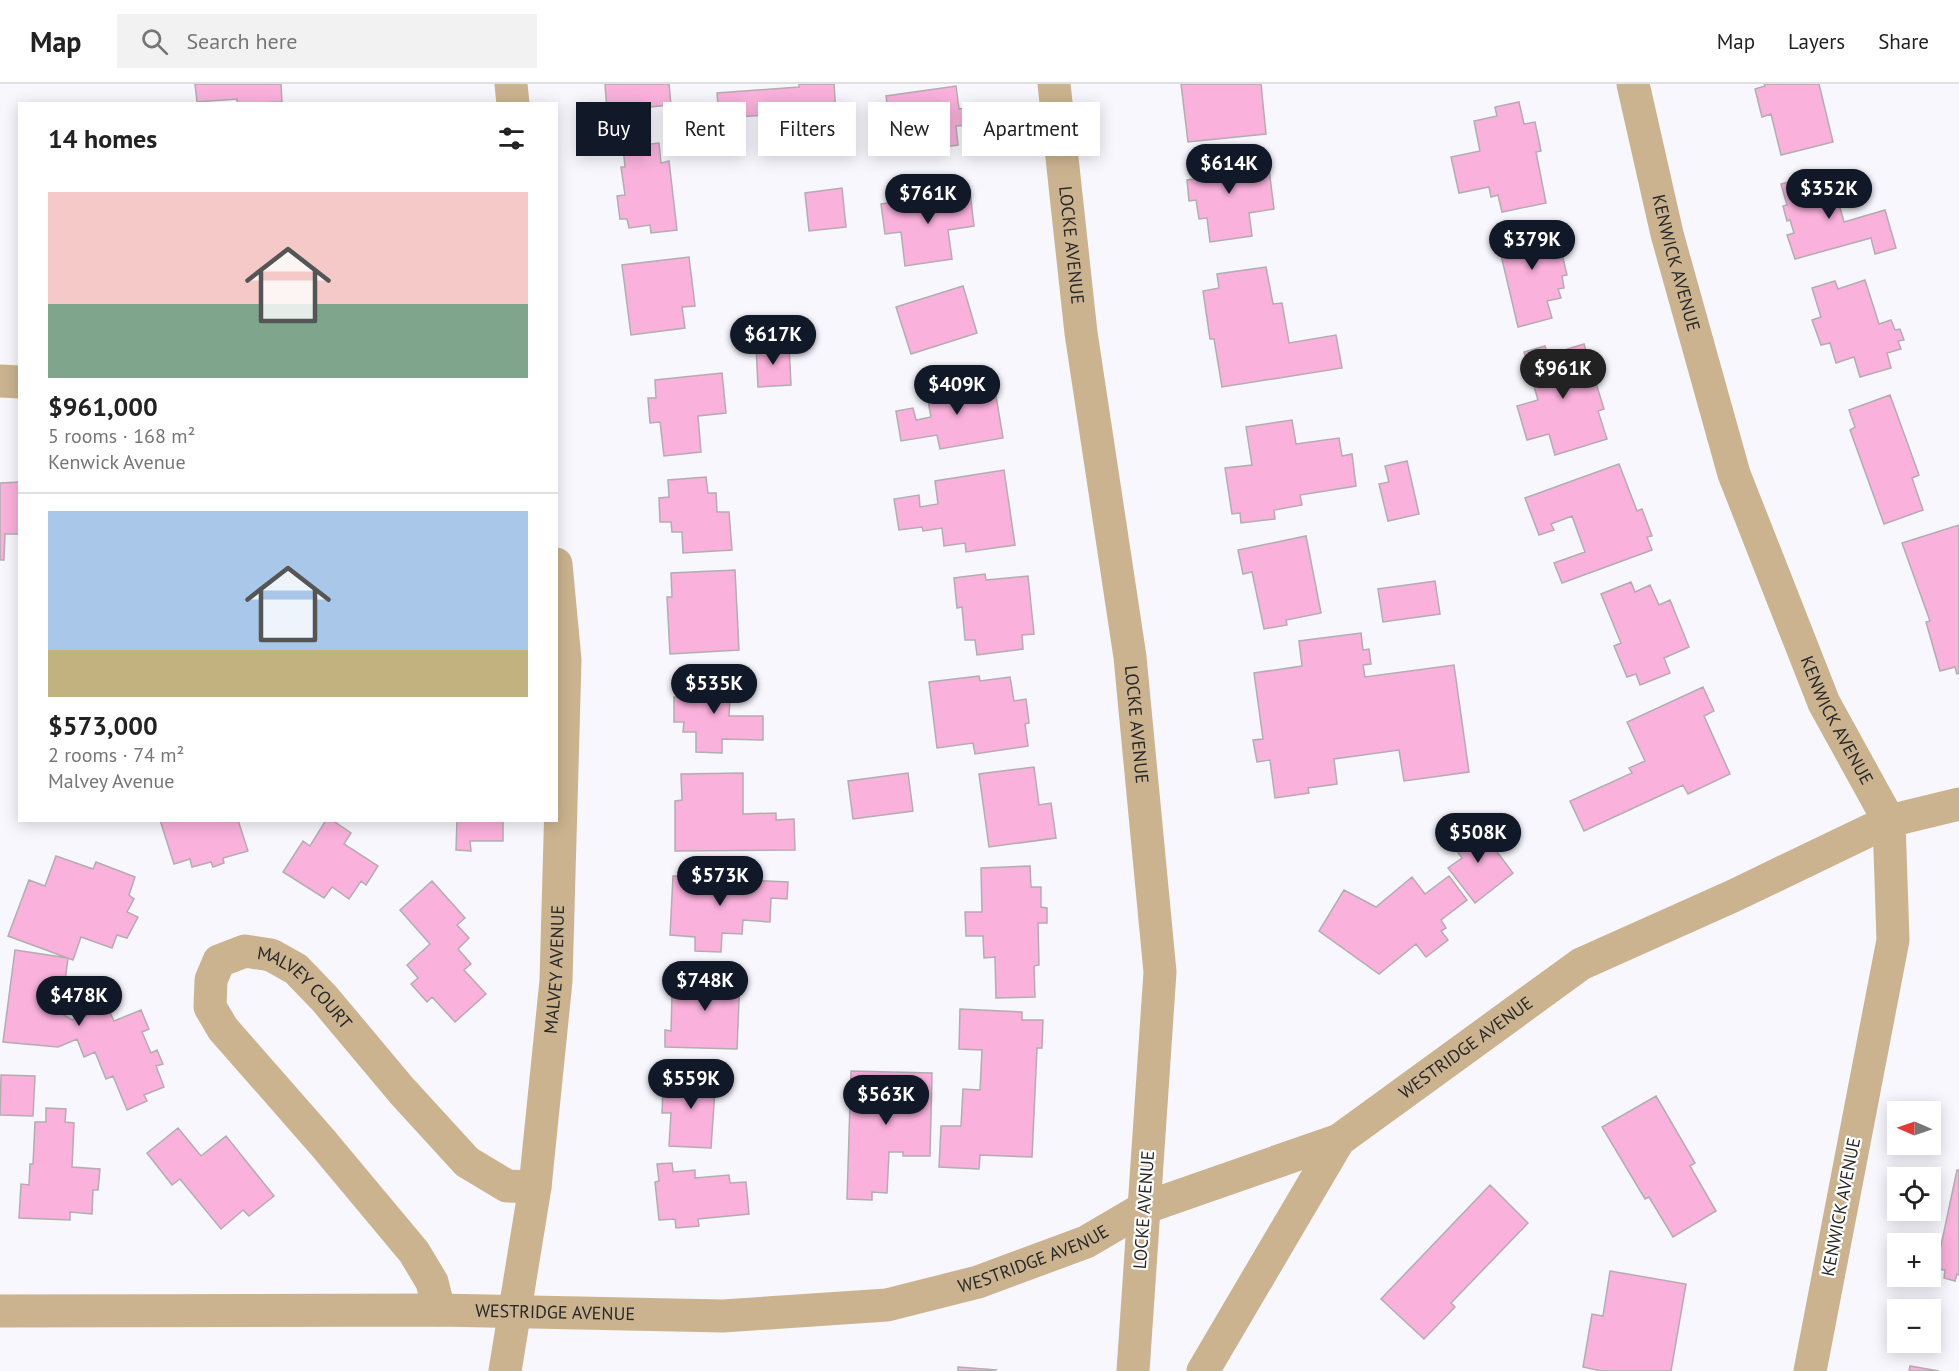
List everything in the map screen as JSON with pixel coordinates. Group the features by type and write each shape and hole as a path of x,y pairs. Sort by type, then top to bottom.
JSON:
{"street":[{"path":"511,84 513,102"},
{"name":"LOCKE AVENUE","path":"1054,84 1081,333 1130,657 1160,972 1133,1371"},
{"name":"KENWICK AVENUE","path":"1633,84 1667,234 1734,474 1824,703 1889,821 1893,940 1810,1371"},
{"path":"0,381 18,382"},
{"name":"MALVEY AVENUE","path":"505,1371 535,1187 556,981 565,660 558,585"},
{"name":"WESTRIDGE AVENUE","path":"0,1311 439,1310 723,1316 887,1305 978,1282 1086,1242 1144,1208 1340,1140 1581,964 1732,896 1889,821 1959,804"},
{"name":"MALVEY COURT","path":"439,1310 432,1282 414,1252 223,1029 210,1007 211,980 219,961 245,951 271,955 296,969 467,1162 507,1186 535,1187"},
{"path":"1203,1371 1340,1140"}],"building":[{"path":"195,84 281,84 282,102 237,102 237,99 197,102"},
{"path":"605,84 669,84 671,102 663,102 663,106 651,107 651,102 606,102"},
{"path":"799,84 834,84 835,102 758,102 758,116 746,116 746,102 718,102 717,93 799,87"},
{"path":"1181,84 1261,84 1266,134 1188,142"},
{"path":"1764,84 1819,84 1833,142 1781,155 1771,114 1762,117 1755,89 1765,86"},
{"path":"956,86 959,109 962,109 962,126 956,126 958,145 950,146 950,102 887,102 886,96"},
{"path":"1519,102 1524,124 1535,122 1541,151 1536,152 1546,203 1502,212 1498,195 1491,197 1489,187 1459,193 1451,157 1480,151 1474,121 1497,116 1495,107"},
{"path":"659,143 661,163 669,161 677,230 651,233 650,225 629,228 627,219 620,219 617,196 625,195 621,167 625,167 624,156 651,156 651,144"},
{"path":"1246,154 1249,172 1269,169 1274,209 1249,213 1252,236 1210,242 1207,218 1199,219 1196,200 1189,201 1187,180 1194,179 1192,162"},
{"path":"1807,177 1809,186 1840,177 1847,202 1839,204 1844,222 1885,210 1896,248 1875,254 1871,238 1795,259 1787,235 1794,233 1790,220 1787,221 1783,206 1787,205 1781,184"},
{"path":"842,188 846,227 809,231 805,193"},
{"path":"970,192 974,226 948,230 952,259 905,266 901,232 885,234 881,204"},
{"path":"1555,225 1567,275 1562,276 1564,288 1558,289 1561,298 1547,301 1552,318 1518,327 1496,234 1519,228 1520,233"},
{"path":"689,257 695,306 682,307 685,328 631,335 622,265"},
{"path":"1266,267 1273,304 1282,303 1289,343 1336,335 1342,368 1222,387 1214,339 1210,339 1203,291 1219,288 1217,274"},
{"path":"1865,280 1879,324 1891,320 1895,330 1900,329 1904,340 1898,341 1901,349 1887,353 1891,368 1860,377 1854,357 1836,363 1830,343 1821,345 1812,320 1821,317 1812,288 1835,281 1838,289"},
{"path":"963,286 977,333 911,354 896,307"},
{"path":"1584,344 1604,409 1598,411 1607,439 1555,455 1549,434 1527,440 1517,406 1538,400 1524,352 1545,346 1548,355"},
{"path":"789,345 791,385 758,387 756,346"},
{"path":"722,373 726,413 698,416 701,452 664,456 660,422 650,423 648,398 656,398 655,380"},
{"path":"993,378 1003,438 940,449 937,435 901,441 896,411 913,408 916,420 931,417 927,395 949,391 948,386"},
{"path":"1890,395 1919,475 1912,478 1923,510 1884,524 1850,430 1855,427 1849,410"},
{"path":"1292,420 1296,444 1339,438 1342,456 1352,454 1356,486 1300,495 1302,505 1274,510 1275,519 1241,523 1240,513 1232,514 1225,468 1252,465 1246,427"},
{"path":"1407,461 1419,514 1388,521 1379,484 1389,482 1385,466"},
{"path":"1619,464 1637,511 1642,509 1652,536 1647,537 1652,550 1562,583 1554,563 1585,552 1572,516 1551,524 1554,530 1539,535 1525,498"},
{"path":"1004,470 1015,545 966,552 965,543 944,546 942,528 923,531 922,527 899,530 894,499 919,495 920,507 938,504 935,481"},
{"path":"706,477 708,493 716,493 717,512 729,512 732,550 683,553 682,532 672,532 671,522 660,522 659,498 669,497 668,480"},
{"path":"18,482 18,534 5,534 4,560 0,560 0,483"},
{"path":"1959,525 1959,673 1957,674 1955,667 1940,671 1926,622 1930,621 1902,543"},
{"path":"1306,536 1321,613 1286,620 1287,625 1264,629 1252,572 1243,574 1238,550"},
{"path":"735,570 739,650 670,654 667,597 672,597 671,573"},
{"path":"985,574 986,580 1028,576 1034,634 1022,635 1023,649 977,655 975,640 965,640 962,607 957,608 954,578"},
{"path":"1435,581 1440,614 1383,622 1378,589"},
{"path":"1631,582 1635,592 1650,585 1659,605 1670,600 1689,647 1664,658 1670,673 1640,685 1636,674 1627,677 1614,646 1621,643 1601,594"},
{"path":"1361,633 1363,650 1369,649 1371,664 1363,665 1365,677 1454,665 1469,772 1404,781 1399,750 1334,759 1337,784 1308,788 1309,793 1275,798 1270,760 1257,762 1253,740 1263,739 1254,673 1302,666 1299,641"},
{"path":"979,676 980,681 1010,677 1014,701 1026,699 1029,723 1025,724 1028,746 975,754 973,743 937,748 929,682"},
{"path":"683,679 736,681 736,698 730,698 729,716 763,716 763,740 722,739 722,753 696,752 696,732 683,732 684,722 674,722 674,697 683,697"},
{"path":"1703,687 1714,711 1704,716 1730,774 1688,794 1683,785 1584,831 1570,801 1632,773 1629,768 1645,761 1627,722"},
{"path":"1034,767 1039,805 1051,803 1056,838 989,847 979,774"},
{"path":"743,773 743,814 776,813 776,820 794,819 795,850 675,851 675,801 682,800 681,774"},
{"path":"908,773 913,811 853,819 848,781"},
{"path":"161,822 239,822 248,851 223,858 224,863 213,867 211,862 192,867 190,859 174,864"},
{"path":"325,822 335,822 351,833 344,844 378,866 366,885 361,881 349,899 332,887 324,898 283,872 303,841 310,846"},
{"path":"457,822 503,822 503,841 470,841 471,851 456,850"},
{"path":"1476,824 1513,873 1475,903 1448,868 1462,858 1451,843"},
{"path":"56,856 93,869 96,862 135,877 129,895 134,899 127,912 138,917 127,938 117,935 112,948 81,937 73,960 8,936 29,880 45,886"},
{"path":"1030,866 1031,887 1041,887 1041,907 1047,908 1047,923 1038,923 1039,965 1034,966 1035,997 996,998 995,957 984,958 983,936 966,936 965,912 982,912 981,868"},
{"path":"673,876 788,882 787,899 771,898 770,922 743,920 742,934 722,933 721,952 695,951 695,937 670,935"},
{"path":"1449,876 1467,900 1441,920 1446,928 1441,931 1448,940 1426,957 1416,944 1379,974 1319,931 1344,890 1376,907 1412,877 1425,894"},
{"path":"432,881 465,918 457,925 469,938 458,949 471,964 464,970 486,994 455,1022 432,997 427,1002 411,984 418,978 407,965 430,944 400,910"},
{"path":"15,950 68,958 61,1013 72,1020 107,1006 114,1021 141,1010 149,1029 142,1032 151,1053 157,1050 163,1064 156,1066 164,1087 144,1095 147,1101 127,1110 113,1076 106,1079 95,1052 84,1057 77,1039 58,1047 3,1042"},
{"path":"675,974 740,976 737,1049 665,1047 665,1030 671,1031"},
{"path":"960,1009 1022,1012 1022,1020 1043,1020 1042,1048 1037,1048 1032,1157 980,1155 979,1169 939,1167 941,1126 961,1126 963,1089 980,1090 982,1050 959,1049"},
{"path":"851,1071 932,1073 930,1156 903,1156 903,1152 889,1152 887,1193 872,1192 872,1200 847,1199"},
{"path":"675,1072 716,1075 711,1148 669,1146 671,1113 662,1113 663,1089 674,1089"},
{"path":"1,1075 35,1076 33,1116 0,1115"},
{"path":"1656,1096 1695,1163 1690,1166 1716,1211 1673,1237 1649,1197 1645,1199 1602,1127"},
{"path":"46,1108 66,1109 65,1122 74,1123 72,1167 100,1169 98,1190 93,1190 92,1214 70,1212 70,1220 19,1218 21,1184 29,1185 30,1164 33,1164 35,1122 46,1122"},
{"path":"178,1128 201,1156 226,1136 274,1196 249,1216 243,1210 221,1229 180,1179 172,1185 147,1153"},
{"path":"672,1163 673,1172 695,1170 695,1178 729,1175 730,1183 746,1182 749,1214 698,1219 699,1226 676,1228 675,1219 659,1220 655,1182 659,1181 657,1164"},
{"path":"1957,1170 1959,1170 1959,1275 1957,1274 1955,1281 1944,1278 1945,1270 1941,1270 1941,1245"},
{"path":"1490,1185 1528,1223 1451,1303 1455,1307 1424,1339 1381,1299"},
{"path":"1610,1271 1686,1284 1671,1371 1601,1371 1583,1367 1592,1314 1603,1316"},
{"path":"1910,1366 1939,1371 1909,1371"},
{"path":"958,1367 997,1370 958,1371"}]}
